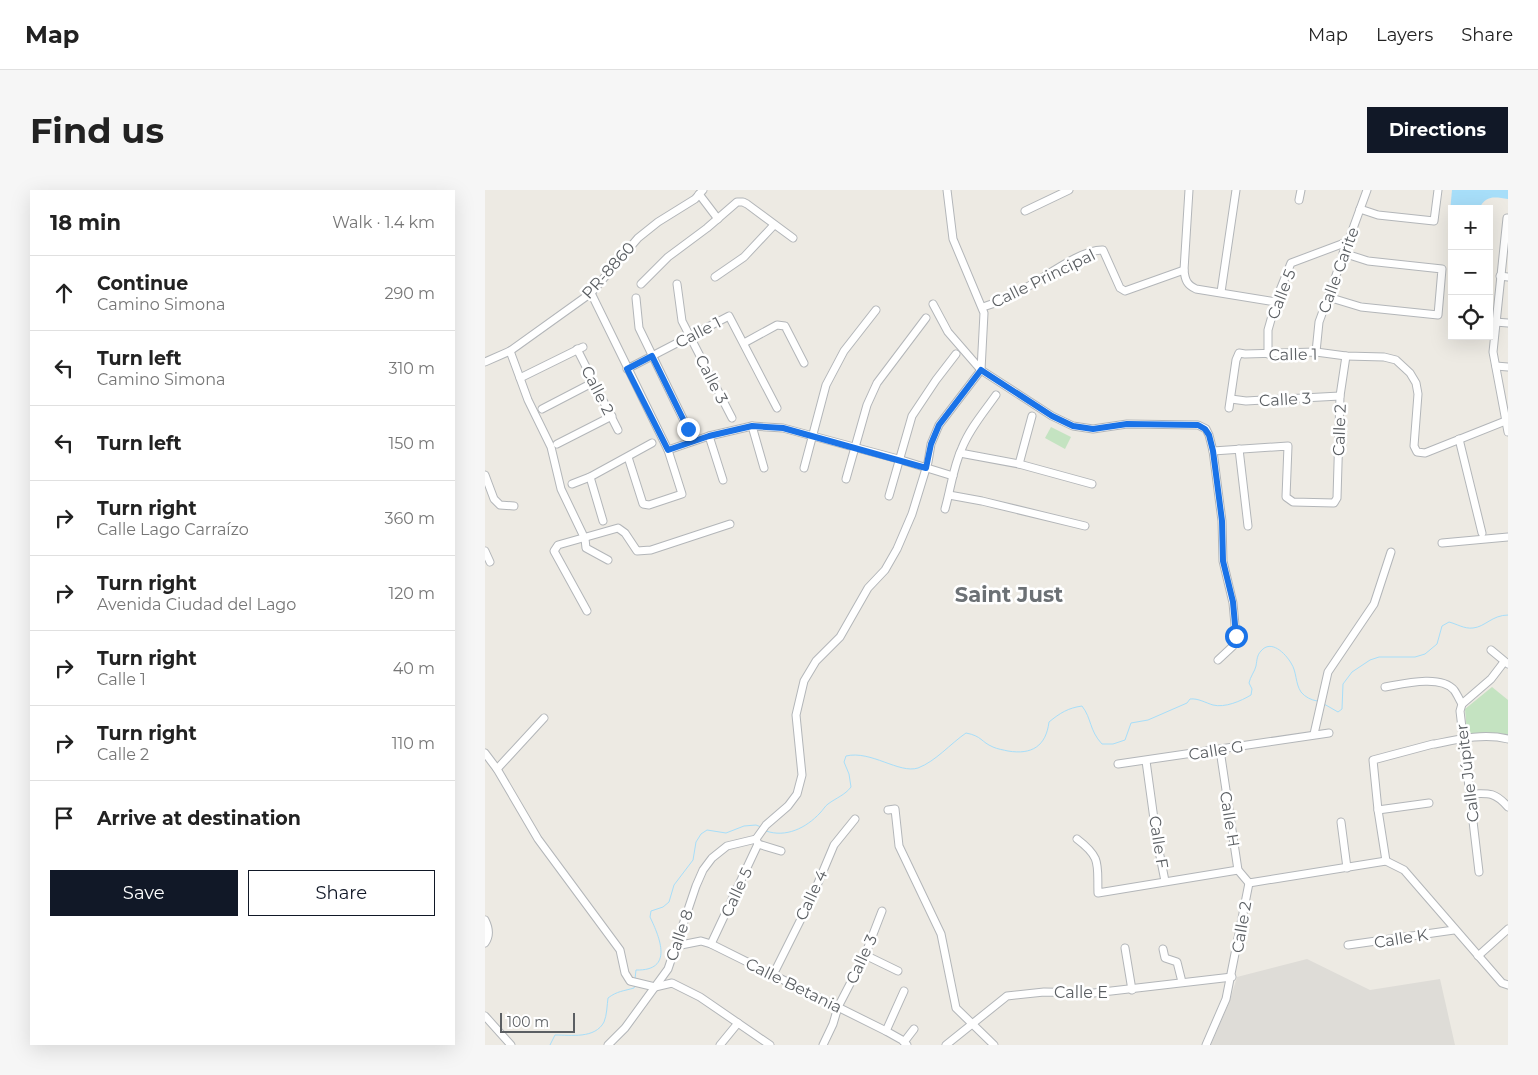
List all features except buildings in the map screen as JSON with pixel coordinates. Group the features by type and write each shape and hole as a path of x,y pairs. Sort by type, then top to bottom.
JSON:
{"street":[{"path":"947,190 953,239 983,307 981,370"},
{"path":"1025,211 1069,190"},
{"path":"1189,190 1185,281 1190,286 1196,288 1276,302"},
{"path":"1221,292 1236,190"},
{"path":"1299,200 1301,190"},
{"name":"Calle Carite","path":"1316,352 1319,322 1367,190"},
{"path":"1360,209 1378,215 1435,221 1438,190"},
{"path":"701,192 718,219"},
{"name":"PR-8860","path":"485,362 510,351 591,293 638,238 701,192"},
{"path":"641,284 668,257 737,202 743,202 793,238"},
{"path":"1507,218 1504,276 1495,322 1493,352 1508,432"},
{"path":"715,277 744,257 775,225"},
{"name":"Calle 5","path":"1269,354 1268,330 1276,302 1291,263 1347,242"},
{"name":"Calle Principal","path":"983,307 1022,290 1069,262 1096,250 1103,250 1120,288 1125,291 1184,270"},
{"path":"1327,297 1361,307 1437,315 1443,269 1368,261 1343,253"},
{"name":"Calle 3","path":"677,284 681,321 732,418"},
{"path":"591,293 668,450 682,494 649,505 643,504 628,458"},
{"path":"636,298 639,328 688,429"},
{"path":"933,304 948,332 981,370 1052,416 1073,426 1093,429 1127,424 1198,425 1205,429 1209,435 1213,451 1222,521 1223,561 1233,602 1236,636 1233,646 1218,660"},
{"path":"804,468 826,385 844,351 876,310"},
{"name":"Calle 1","path":"627,369 729,316 777,408"},
{"path":"846,479 867,405 877,383 926,318"},
{"path":"1495,322 1508,323"},
{"path":"744,343 777,325 785,326 804,363"},
{"name":"Calle 2","path":"520,378 580,348 594,382 618,430"},
{"path":"510,351 528,400 551,447 561,489 585,539 586,548 608,560"},
{"name":"Calle 1","path":"1231,399 1236,360 1239,353 1316,352 1396,360 1410,373 1416,383 1418,394 1414,446 1417,452 1425,453 1459,439"},
{"path":"889,496 912,416 956,354"},
{"name":"Calle 2","path":"1239,449 1288,446 1286,497 1293,502 1334,503 1337,498 1340,396 1346,356"},
{"path":"1496,366 1508,367"},
{"name":"Calle 5","path":"711,944 763,829 788,806 797,794 802,775 796,715 805,681 816,661 840,637 868,588 885,570 897,549 913,514 931,444 939,425 981,370"},
{"path":"542,409 594,382"},
{"path":"945,509 960,453 971,430 996,395"},
{"name":"Calle 3","path":"1231,399 1246,401 1340,396"},
{"path":"1229,408 1231,399"},
{"path":"557,444 611,416"},
{"path":"1019,464 1032,416"},
{"path":"1482,533 1459,439 1507,421"},
{"path":"668,450 709,436 752,426 783,428 899,459 953,476"},
{"path":"752,426 764,468"},
{"path":"709,436 723,480"},
{"path":"572,484 628,458 652,443"},
{"path":"1213,451 1239,449 1248,526"},
{"path":"960,453 1019,464 1092,484"},
{"path":"485,475 494,499 500,505 514,506"},
{"path":"590,477 603,521"},
{"path":"949,495 1085,526"},
{"path":"587,611 554,551 559,545 618,528 625,533 637,551 651,550 729,524"},
{"path":"1442,543 1508,537"},
{"path":"485,551 490,562"},
{"path":"1314,734 1328,672 1374,604 1391,552"},
{"path":"1491,650 1506,663"},
{"name":"Calle Júpiter","path":"1479,872 1460,711 1462,704 1506,663"},
{"path":"1385,687 1424,681 1438,682 1453,688 1462,704"},
{"path":"497,769 544,718"},
{"name":"Calle G","path":"1118,764 1329,733"},
{"path":"1508,740 1494,736 1463,739 1434,744 1373,760 1386,861 1404,870 1454,930 1502,983 1508,985"},
{"name":"Calle H","path":"1220,750 1238,870 1249,883"},
{"path":"485,753 497,769 538,839 620,950 625,973 630,981 655,987 672,983 700,997 770,1045"},
{"name":"Calle F","path":"1146,761 1157,841 1165,881 1238,870"},
{"path":"1470,794 1488,793 1499,796 1508,807"},
{"path":"1378,810 1429,803"},
{"path":"888,810 895,809 899,846 941,934 956,1008 994,1045"},
{"name":"Calle 4","path":"773,975 813,895 834,845 855,819"},
{"path":"1341,822 1347,868"},
{"path":"1077,840 1093,853 1097,867 1098,893 1165,881"},
{"path":"757,842 781,851"},
{"name":"Calle 8","path":"608,1045 625,1028 667,969 695,886 703,870 727,846 757,842"},
{"name":"Calle 2","path":"1206,1045 1226,999 1232,977 1249,883 1386,861"},
{"name":"Calle 3","path":"823,1045 833,1024 838,1007 865,955 882,911"},
{"path":"485,920 488,927 488,938 485,943"},
{"path":"1478,956 1508,929"},
{"name":"Calle K","path":"1348,945 1454,930"},
{"name":"Calle Betania","path":"676,946 701,941 711,944 886,1031 906,1044"},
{"path":"1125,948 1132,990"},
{"path":"1163,949 1165,958 1177,962 1182,982"},
{"path":"865,955 899,971"},
{"name":"Calle E","path":"946,1045 1007,996 1043,992 1094,994 1232,977"},
{"path":"886,1031 904,991"},
{"path":"485,1016 511,1045"},
{"path":"720,1045 739,1023"},
{"path":"906,1044 914,1029"}],"shaded area":[{"path":"1307,959 1370,990 1440,979 1455,1045 1211,1045 1230,1000 1237,977"}],"green space":[{"path":"1051,427 1071,437 1065,449 1045,438"},
{"path":"1492,687 1508,700 1508,735 1470,736 1467,734 1465,709"}],"water":[{"path":"1452,190 1508,190 1508,199 1491,198 1481,205 1451,205"}],"waterway":[{"path":"1324,704 1338,712 1342,709 1343,684 1352,672 1370,660 1379,657 1415,657 1425,654 1437,644 1442,626 1449,622 1473,628 1481,626 1497,617 1508,615"},
{"path":"766,831 781,833 802,827 827,805 849,790 851,787 849,774 844,762 846,756 865,756 902,768 918,768 937,757 966,733 996,748 1024,752 1031,750 1041,743 1045,737 1049,722 1068,710 1082,706 1102,744 1113,744 1125,740 1131,723 1148,720 1187,703 1190,699 1223,706 1238,702 1251,695 1252,689 1249,683 1258,656 1261,651 1269,646 1285,655 1293,666 1301,692 1308,698 1317,701"},
{"path":"635,979 636,970 648,969 656,965 660,959 660,943 650,917 651,911 663,907 669,902 674,885 693,860 696,842 701,834 707,830 726,833 744,826 756,825 761,827"},
{"path":"550,1045 555,1035 582,1035 595,1031 604,1022 608,998 634,988 635,985"}],"district":[{"name":"Saint Just","path":"1009,595"}],"route":[{"path":"688,429 652,356 627,369 668,450 709,436 752,426 783,428 926,468 931,444 939,425 981,370 1052,416 1073,426 1093,429 1127,424 1198,425 1205,429 1209,435 1213,451 1222,521 1223,561 1233,602 1236,636"}]}
